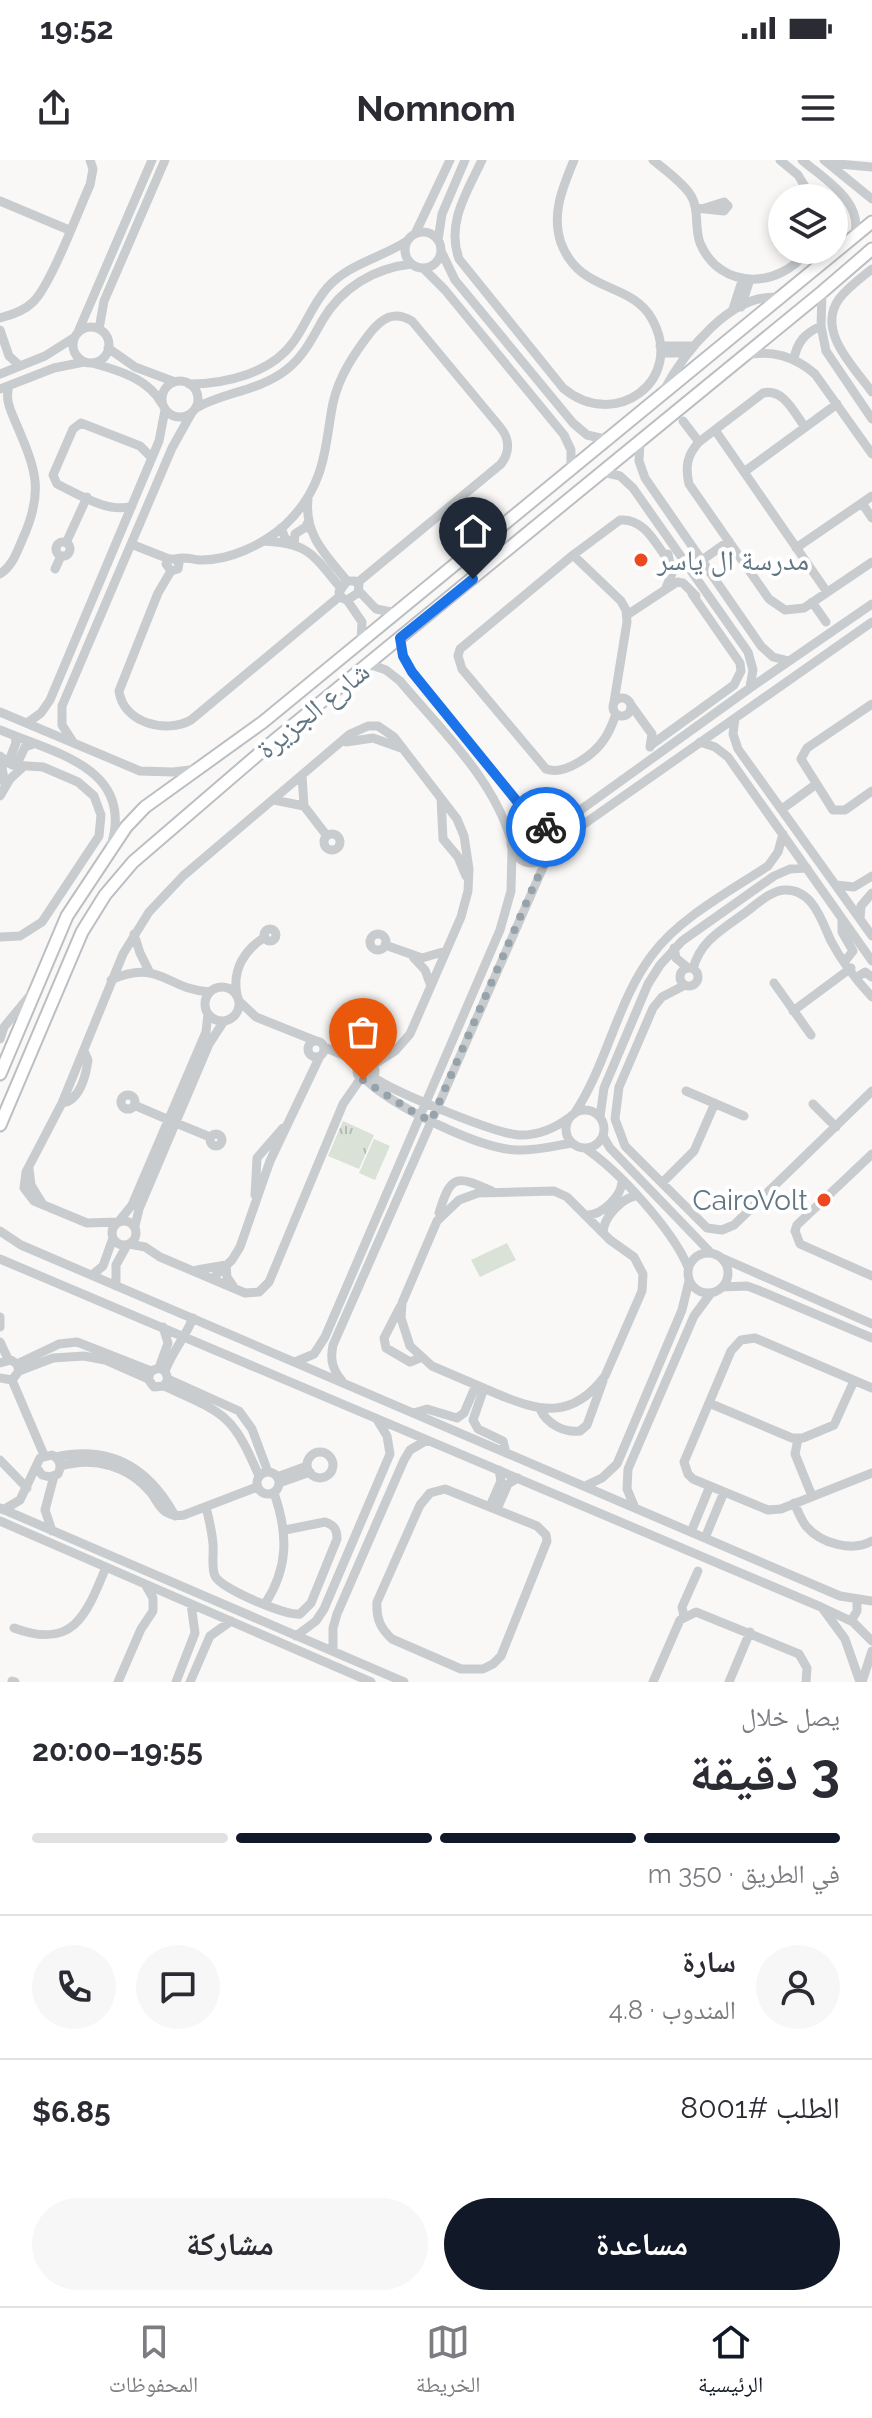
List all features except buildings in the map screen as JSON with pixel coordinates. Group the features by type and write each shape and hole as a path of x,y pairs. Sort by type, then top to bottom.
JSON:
{"main road":[{"name":"شارع الجزيرة","path":"0,1074 50,953 80,893 145,807 201,768 361,642 872,222"},
{"name":"شارع الجزيرة","path":"0,1125 93,913 133,862 872,249"},
{"path":"485,541 487,555 497,559"},
{"path":"466,557 475,556 479,560 482,568 479,574"},
{"path":"50,953 58,959 70,960"},
{"path":"44,967 55,968 64,976"}],"street":[{"path":"20,366 9,356 0,322 22,311 39,296 93,177 90,160"},
{"path":"152,160 76,335 73,343 76,355 143,383 164,407 178,417 213,400 262,384 285,371 304,353 338,299 358,282 384,269 412,264 423,268 445,290 564,435 571,450 571,471"},
{"path":"99,329 104,301 165,160"},
{"path":"412,264 406,256 411,238 450,160"},
{"path":"423,268 437,261 442,214 465,160"},
{"path":"482,160 455,220 456,251 464,267 563,388 573,396 597,405 622,403 634,398 652,380 660,350 659,333 640,304 588,278 568,257 562,243 557,213 559,198 574,160"},
{"path":"653,160 686,189 701,208 697,230 705,252 722,269 747,278 773,277 793,264"},
{"path":"780,160 803,184"},
{"path":"802,160 845,197 853,208 857,222 854,237"},
{"path":"825,161 868,197 853,208"},
{"path":"825,161 872,167"},
{"path":"0,201 69,230"},
{"path":"108,348 135,367 175,382 218,382 245,375 278,359 294,341 327,288 352,269 425,232 440,246 455,280 577,428 587,435 609,440"},
{"path":"352,269 358,282"},
{"path":"872,269 842,295 836,304 832,323 837,342 872,392"},
{"path":"737,308 747,278"},
{"path":"822,292 821,326 826,351 872,419"},
{"path":"659,399 688,350 737,308 768,297 781,298"},
{"path":"389,316 405,317 417,327 506,437 508,448 501,464 191,720 179,726 165,727 151,724 128,712 119,691 158,593 173,565 186,557 197,560 234,554 263,541 295,515 308,498 322,464 336,391 350,360 382,320 389,316"},
{"path":"794,359 805,335 821,326"},
{"path":"0,374 56,351 88,327 99,329 107,337 108,348 103,358 65,365 4,387 3,400 34,466 37,490 30,521 12,562 0,574"},
{"path":"660,350 688,350"},
{"path":"745,355 770,353 794,359 815,374 872,454"},
{"path":"27,723 41,713 54,692 157,447 164,391 175,382"},
{"path":"73,742 62,725 66,697 172,448 193,411 197,395 189,384"},
{"path":"805,427 779,394 769,391 758,396 699,442 687,461 689,484 776,605 794,610 812,602 872,562"},
{"path":"744,472 837,404"},
{"path":"683,421 699,442"},
{"path":"123,526 121,516 113,508 53,481 74,426 84,424 140,446 157,447"},
{"path":"715,430 827,592"},
{"path":"640,442 639,461 645,478 761,646 773,657 789,661"},
{"path":"140,446 152,458"},
{"path":"603,472 628,481 711,599 752,661 750,688"},
{"path":"796,548 872,496"},
{"path":"55,569 61,556 56,547 59,543 66,543 87,497"},
{"path":"308,498 309,528 314,541 348,590 362,622 361,642"},
{"path":"862,503 872,518"},
{"path":"113,508 132,506"},
{"path":"295,515 309,528"},
{"path":"616,714 601,744 566,770 552,771 541,765 459,663 458,656 465,644 612,524 636,521 646,530 672,568 670,583"},
{"path":"281,528 285,538 310,552 348,590 376,609 396,613"},
{"path":"294,544 295,534 309,528"},
{"path":"263,541 294,544"},
{"path":"702,560 729,541"},
{"path":"668,560 671,542"},
{"path":"131,544 173,565"},
{"path":"573,555 621,601 627,615 613,708 616,714 623,716 629,714 631,705"},
{"path":"627,615 670,583 683,583 740,663 741,671 734,685 664,734 651,739"},
{"path":"692,594 711,599"},
{"path":"812,602 826,622"},
{"path":"545,826 568,819 872,604"},
{"path":"369,664 386,670 400,681 482,779 496,802 520,859 531,863 872,622"},
{"path":"344,1383 332,1366 333,1345 549,853 552,837 545,826 533,821 412,672 403,656 400,638"},
{"path":"54,692 66,697"},
{"path":"614,702 622,697 628,699 651,739 644,766"},
{"path":"872,704 803,753 803,766 829,806 839,812 872,791"},
{"path":"0,712 140,771 173,772 201,768"},
{"path":"735,718 733,734 738,749 872,936"},
{"path":"150,1250 128,1221 100,1225 44,1206 31,1185 29,1167 62,1103 71,1100 83,1083 88,1060 84,1051 111,980 134,934 171,888 302,776 359,729 378,726 387,730 404,749 457,819 466,845 468,882 466,902 410,1034 395,1051 373,1065"},
{"path":"0,730 96,773 111,793 116,821 110,851"},
{"path":"664,734 687,734"},
{"path":"0,796 12,763 15,736"},
{"path":"700,742 715,747 728,757 872,961"},
{"path":"5,785 12,763 25,747 33,744"},
{"path":"80,764 87,749"},
{"path":"0,937 20,936 42,922 85,859 99,836 101,826 99,805 87,788 43,767 12,763"},
{"path":"302,776 304,806 327,836"},
{"path":"782,809 815,785"},
{"path":"441,795 443,839 468,882"},
{"path":"274,800 304,806"},
{"path":"442,821 457,819"},
{"path":"295,1362 305,1359 320,1346 505,918 511,891 512,845 521,824 533,821"},
{"path":"572,1143 567,1133 572,1115 592,1083 637,980 653,953 675,930 768,866 778,852 783,834"},
{"path":"453,852 466,845"},
{"path":"585,1148 593,1147 603,1136 605,1129 600,1117 604,1088 656,971 674,948 774,876 790,869 807,868"},
{"path":"836,885 854,887 872,876"},
{"path":"682,982 682,972 691,969 712,936 774,893 785,890 798,892 809,901 824,921 831,941 872,997"},
{"path":"860,919 861,906 872,893"},
{"path":"842,918 842,932 853,951 851,969"},
{"path":"134,934 149,971"},
{"path":"111,980 130,973 149,971 192,990 210,992 221,987 237,971 250,948 265,937"},
{"path":"385,945 413,957 430,957 446,951"},
{"path":"656,971 669,970 689,986 696,983 698,975 676,958 674,948"},
{"path":"413,957 425,970 431,986"},
{"path":"425,970 430,957"},
{"path":"793,1011 851,969 872,977"},
{"path":"234,1017 238,998 237,971"},
{"path":"682,982 655,1004 619,1087 615,1103 617,1127 625,1146 703,1225 717,1231 734,1225 872,1091"},
{"path":"774,983 811,1035"},
{"path":"221,987 227,988 256,1017"},
{"path":"0,1039 4,1023 36,988"},
{"path":"100,1225 122,1245 150,1250 239,1290 252,1294 259,1292 269,1282 343,1104 375,1071 368,1062 362,1063 316,1049 297,1034 256,1017 218,1021 192,990"},
{"path":"92,1275 111,1263 135,1238 139,1209 206,1032 210,992"},
{"path":"116,1286 111,1263 113,1237 118,1222 132,1205 209,1044 224,1021"},
{"path":"212,1279 240,1247 255,1201 260,1174 257,1158 271,1148 289,1123 311,1075 316,1049"},
{"path":"362,1063 357,1072 418,1115 503,1149 531,1149 572,1143 585,1148 605,1164 670,1233 688,1267 689,1281 682,1310 617,1464 602,1478 583,1486"},
{"path":"367,1079 498,1131 520,1135 552,1129 572,1115 588,1110 600,1117"},
{"path":"686,1091 744,1116"},
{"path":"659,1199 665,1186 694,1151 715,1103"},
{"path":"813,1104 836,1127"},
{"path":"134,1105 210,1137"},
{"path":"603,1136 610,1148 710,1252 872,1324"},
{"path":"872,1154 797,1225 795,1231 800,1244 872,1276"},
{"path":"859,1167 872,1173"},
{"path":"420,1358 410,1362 386,1348 384,1338 437,1221 446,1191 454,1181 467,1180 495,1193"},
{"path":"586,1215 598,1213 619,1193 622,1182"},
{"path":"437,1221 459,1200 478,1193 554,1191 567,1197 603,1233 634,1257 643,1274 643,1284 587,1425 580,1431 571,1431 551,1423 540,1409"},
{"path":"603,1233 605,1220 628,1197 635,1196"},
{"path":"0,1231 21,1245 748,1557 840,1596 872,1601"},
{"path":"13,1264 21,1245"},
{"path":"688,1267 696,1256 710,1252"},
{"path":"722,1258 728,1276 722,1287"},
{"path":"0,1259 821,1607 851,1621 872,1641"},
{"path":"226,1265 230,1283 239,1290"},
{"path":"192,1270 226,1265"},
{"path":"689,1281 698,1291 711,1293"},
{"path":"635,1508 627,1489 628,1469 694,1316 711,1293 722,1287 747,1286 872,1338"},
{"path":"402,1303 404,1333 420,1358 480,1387 540,1409 572,1405 590,1393 605,1376"},
{"path":"0,1317 0,1327"},
{"path":"159,1376 193,1318"},
{"path":"159,1376 168,1343 163,1327"},
{"path":"872,1387 755,1338 748,1338 735,1345 684,1462 688,1474 768,1510 872,1473"},
{"path":"0,1342 11,1364 12,1380 44,1455 58,1461 120,1465 140,1472 156,1486 175,1516 257,1487 271,1477 308,1469"},
{"path":"11,1364 84,1356 105,1360 159,1376 229,1420 271,1477 285,1530 282,1568 265,1604"},
{"path":"0,1378 12,1380"},
{"path":"709,1403 798,1439 834,1425 854,1381"},
{"path":"480,1387 473,1420 478,1429 503,1441 506,1453"},
{"path":"414,1413 427,1409 457,1418 464,1413 480,1387"},
{"path":"360,1411 367,1393"},
{"path":"296,1636 316,1621 324,1609 390,1454 390,1442 376,1418"},
{"path":"798,1439 796,1458 812,1496"},
{"path":"333,1651 333,1628 337,1614 404,1460 410,1450 427,1440"},
{"path":"2,1509 15,1505 44,1455"},
{"path":"0,1460 27,1488"},
{"path":"52,1531 45,1510 58,1461"},
{"path":"37,1468 46,1477 54,1476"},
{"path":"494,1508 501,1481 499,1470"},
{"path":"494,1508 508,1484 518,1478"},
{"path":"691,1532 710,1486"},
{"path":"257,1487 264,1494 274,1493"},
{"path":"445,1489 494,1508 537,1526 546,1535 547,1541 501,1656 493,1664 472,1671 392,1639 379,1623 377,1602 424,1498 445,1489"},
{"path":"705,1538 724,1492"},
{"path":"794,1503 804,1523 815,1533 845,1546 861,1546 872,1541"},
{"path":"206,1507 212,1535 213,1569 217,1579 226,1586 292,1615 306,1610 337,1539 336,1528 325,1522 285,1530"},
{"path":"2,1509 404,1682"},
{"path":"1,1524 371,1682"},
{"path":"81,1556 86,1545"},
{"path":"741,1573 748,1557"},
{"path":"14,1628 49,1637 63,1633 82,1619 91,1600 91,1590 104,1566"},
{"path":"684,1616 682,1607 698,1571"},
{"path":"118,1682 141,1629 153,1611 153,1598 145,1584"},
{"path":"851,1621 857,1611 857,1600"},
{"path":"176,1682 195,1633 191,1604"},
{"path":"821,1607 845,1639 861,1682"},
{"path":"653,1682 680,1620 702,1612 799,1654 807,1668 806,1682"},
{"path":"190,1682 210,1636 231,1621"},
{"path":"257,1633 262,1621"},
{"path":"729,1682 750,1632"},
{"path":"861,1682 872,1651"}],"green space":[{"path":"343,1121 374,1135 359,1169 328,1156"},
{"path":"374,1139 390,1146 375,1180 359,1173"},
{"path":"507,1243 516,1260 480,1277 471,1260"}],"way so far":[{"path":"363,1080 431,1121 551,851 552,837 546,827"}],"place":[{"name":"مدرسة ال ياسر","path":"641,560"},
{"name":"CairoVolt","path":"824,1200"}],"route":[{"path":"473,579 400,638 403,656 412,672 533,821 546,827"}]}
